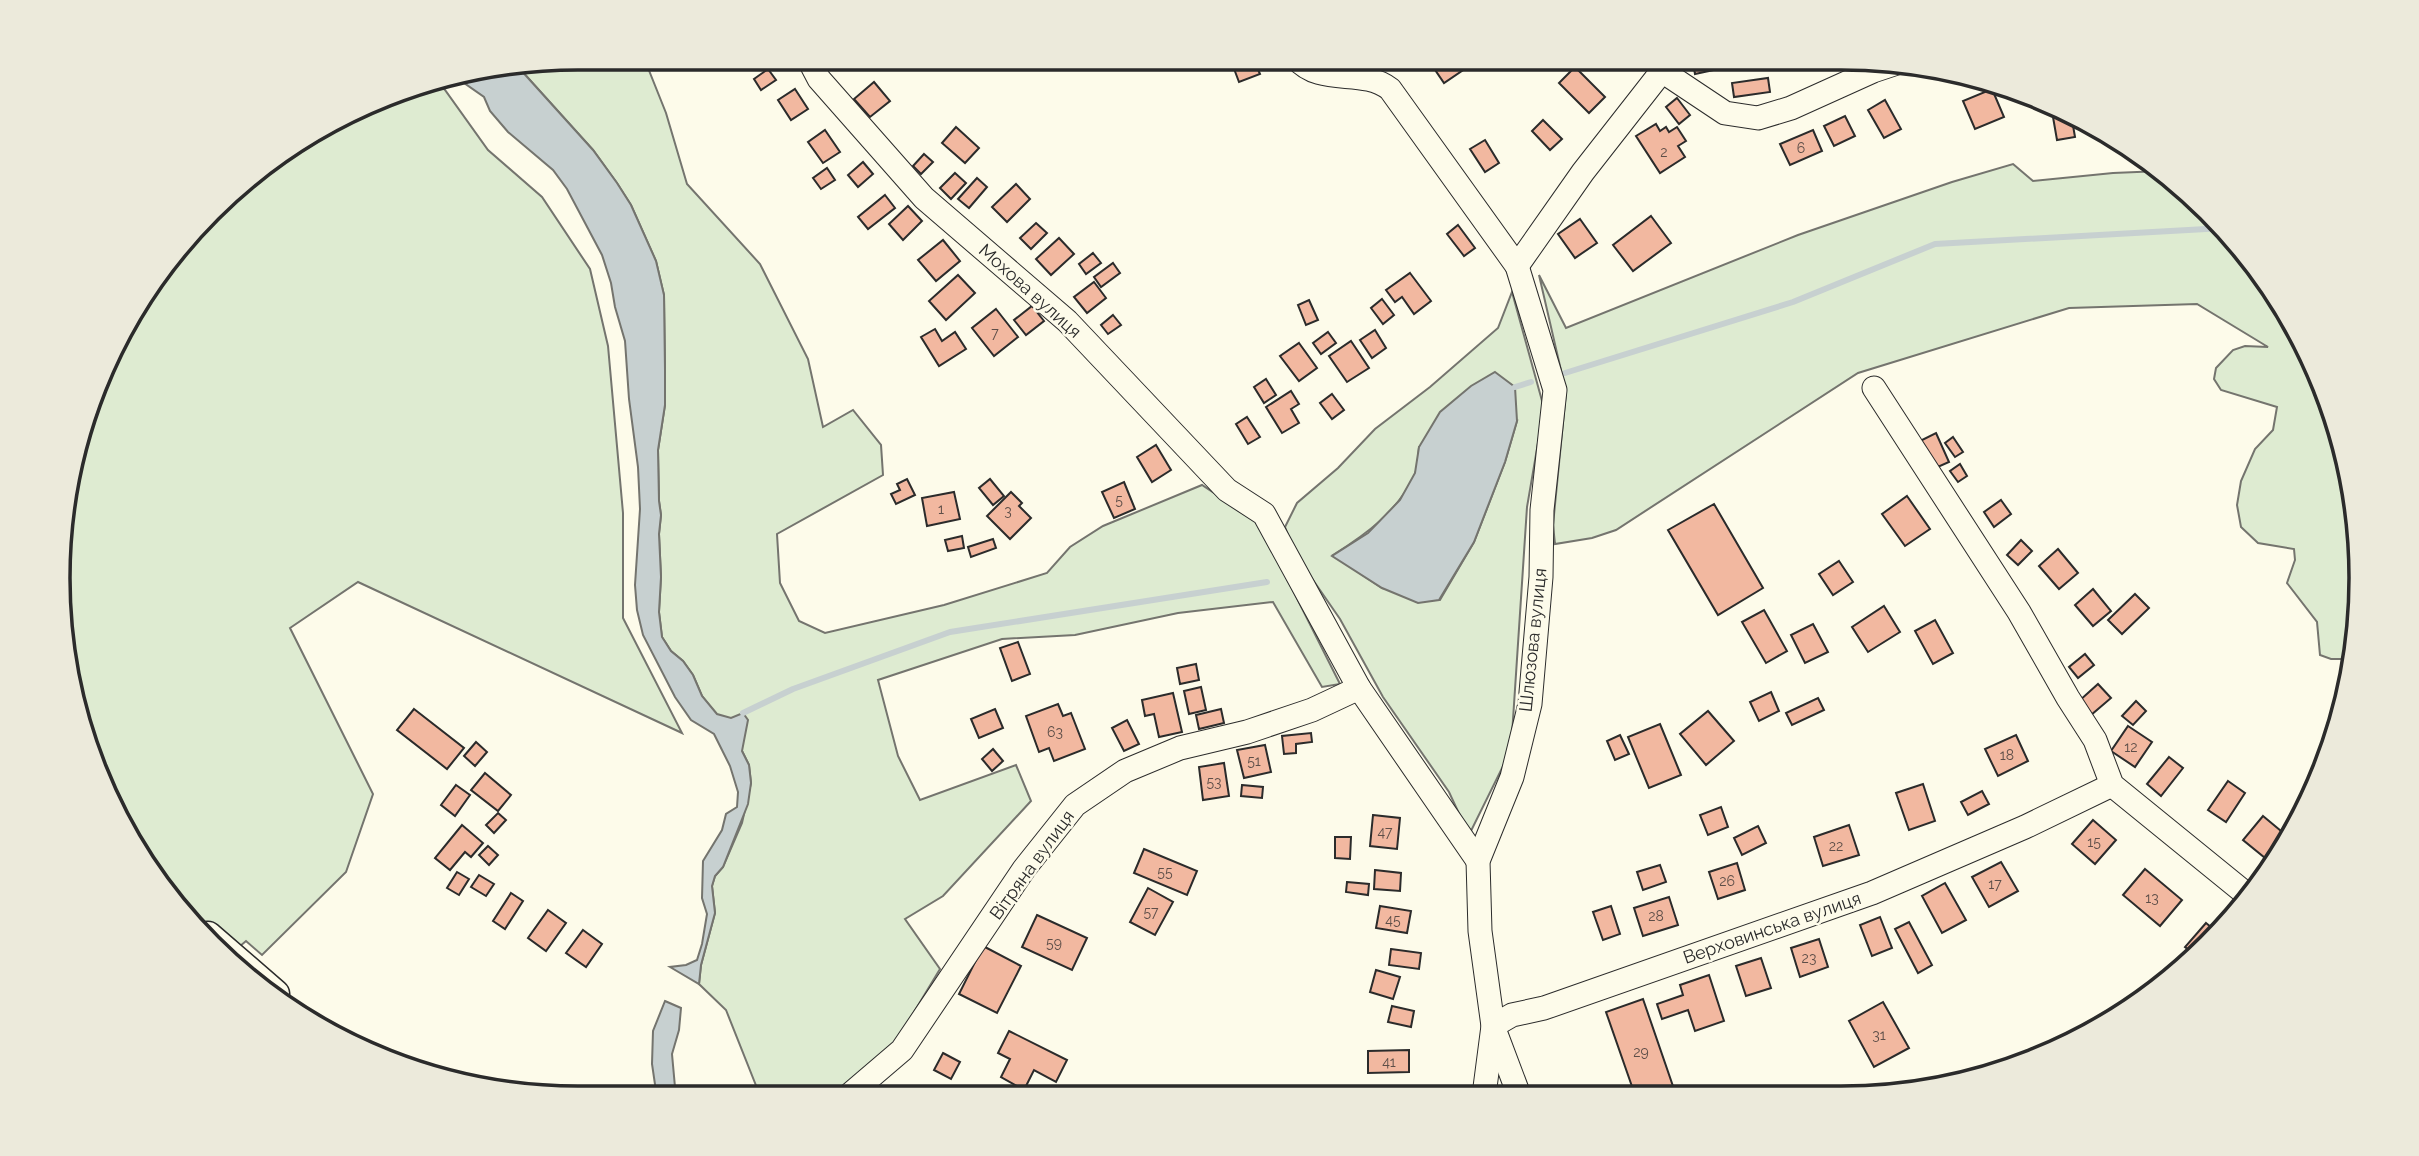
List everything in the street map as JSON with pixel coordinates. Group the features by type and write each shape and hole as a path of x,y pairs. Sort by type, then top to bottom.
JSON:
{"street":[{"name":"Мохова вулиця","path":"814,70 819,79 923,198 1067,321 1227,490 1264,514 1359,688"},
{"name":"Шлюзова вулиця","path":"1311,70 1329,76 1371,79 1390,89 1517,266 1555,390 1542,510 1541,577 1530,704 1512,777 1478,861 1480,931 1493,1026 1485,1086"},
{"path":"1517,266 1660,70"},
{"path":"1671,70 1725,113 1758,118 1791,108 1873,71"},
{"path":"1874,387 2019,612 2095,740 2112,785 2241,891"},
{"path":"1359,688 1478,861"},
{"name":"Вітряна вулиця","path":"860,1086 902,1051 1024,869 1075,805 1136,766 1180,748 1247,732 1312,710 1359,688"},
{"name":"Верховинська вулиця","path":"1493,1026 1512,1014 1545,1008 1872,893 2025,827 2112,785"},
{"path":"1493,1026 1516,1086"}],"green space":[{"path":"649,70 666,113 687,184 760,264 808,359 823,427 853,410 881,445 883,475 777,534 780,583 799,621 825,633 944,605 1047,573 1070,547 1103,526 1202,485 1259,523 1340,684 1322,687 1273,602 1178,613 1075,635 1002,639 878,680 898,756 920,800 1016,765 1031,801 943,896 905,919 940,969 896,1042 850,1086 756,1086 726,1010 699,984 701,965 715,913 712,886 742,823 751,783 749,765 731,719 717,715 702,696 693,675 662,637 659,612 661,515 658,450 665,405 664,295 656,261 631,205 593,150 523,73"},
{"path":"443,88 488,150 542,197 590,269 608,346 623,513 623,618 682,733 358,582 290,628 373,794 346,872 262,955 246,941 234,951 175,887 122,803 97,741 80,677 71,611 74,512 87,447 109,384 138,324 175,269 219,219 269,175 324,138 384,109"},
{"path":"2013,164 2033,181 2145,172 2176,196 2223,243 2263,296 2297,353 2332,447 2345,512 2348,545 2348,611 2342,659 2320,655 2317,622 2287,583 2295,560 2294,549 2258,543 2241,527 2237,505 2241,481 2255,449 2273,430 2277,407 2221,390 2214,379 2216,368 2233,350 2245,346 2268,347 2197,304 2069,308 1858,373 1616,530 1592,538 1555,544 1553,525 1566,392 1539,275 1566,328 1798,235"},
{"path":"1512,292 1544,408 1527,507 1511,750 1469,835 1449,792 1383,697 1340,619 1295,554 1285,527 1297,503 1338,468 1375,429 1430,387 1498,328","holes":["1517,421 1505,462 1474,542 1440,600 1382,588 1333,555 1380,521 1400,499 1415,474 1419,447"]}],"shaded area":[{"path":"523,73 593,150 617,183 631,205 656,261 664,295 665,405 658,450 661,515 659,612 662,637 693,675 702,696 717,714 731,718 743,713 748,720 742,751 749,765 751,783 748,804 723,867 715,876 712,886 715,913 701,965 699,984 670,967 697,960 707,914 702,898 703,861 722,830 726,814 737,807 738,792 730,766 714,734 691,720 675,697 643,635 635,585 640,509 638,467 625,341 602,255 567,189 553,170 508,132 490,111 484,97 464,83"},
{"path":"1495,372 1515,387 1517,421 1505,462 1474,542 1439,600 1418,603 1382,588 1332,556 1368,533 1400,500 1415,473 1419,447 1440,412 1471,386"},
{"path":"665,1001 681,1008 679,1030 672,1054 675,1086 655,1086 652,1064 653,1031"}],"building":[{"path":"769,70 776,80 761,90 754,79"},
{"path":"1234,70 1258,70 1260,74 1239,82"},
{"path":"1435,70 1463,70 1444,83"},
{"path":"1572,70 1578,70 1605,97 1589,113 1559,83"},
{"path":"1694,70 1714,70 1695,74"},
{"path":"1768,78 1770,92 1734,97 1732,83"},
{"path":"874,82 890,101 870,117 854,99"},
{"path":"795,89 808,109 791,120 778,100"},
{"path":"1986,91 1994,94 2004,117 1975,129 1963,101"},
{"path":"1677,98 1690,115 1679,124 1666,107"},
{"path":"1885,100 1901,129 1884,138 1868,110"},
{"path":"1845,116 1855,136 1834,146 1824,126"},
{"path":"2053,117 2073,126 2075,137 2057,140"},
{"path":"1543,120 1562,139 1550,150 1532,131"},
{"path":"1656,124 1660,131 1666,127 1669,132 1677,127 1686,141 1678,146 1685,157 1660,173 1636,136"},
{"path":"956,127 979,148 965,163 942,143"},
{"path":"825,130 840,152 823,163 808,142"},
{"path":"1813,130 1822,151 1790,165 1780,144"},
{"path":"1485,140 1499,163 1485,172 1470,149"},
{"path":"924,154 933,162 921,174 913,166"},
{"path":"863,162 873,174 858,187 848,175"},
{"path":"827,168 835,180 821,189 813,178"},
{"path":"955,173 966,183 951,199 940,188"},
{"path":"977,178 987,187 969,208 958,199"},
{"path":"1016,184 1030,199 1007,222 992,207"},
{"path":"885,195 895,208 868,229 858,217"},
{"path":"908,206 922,221 903,240 889,224"},
{"path":"1651,216 1671,243 1633,271 1613,245"},
{"path":"1580,219 1597,243 1575,258 1558,234"},
{"path":"1036,223 1047,233 1031,249 1020,238"},
{"path":"1458,225 1475,248 1464,256 1447,234"},
{"path":"1059,238 1074,254 1051,275 1036,259"},
{"path":"943,240 960,261 936,281 918,260"},
{"path":"1093,253 1101,263 1086,274 1079,264"},
{"path":"1113,263 1120,273 1101,287 1094,277"},
{"path":"1410,273 1431,301 1414,314 1402,297 1395,302 1386,290"},
{"path":"958,275 975,293 946,320 929,301"},
{"path":"1094,282 1106,298 1087,313 1074,297"},
{"path":"1382,299 1394,315 1383,324 1371,308"},
{"path":"1309,300 1318,320 1306,325 1298,305"},
{"path":"1032,306 1044,321 1026,335 1014,320"},
{"path":"996,309 1018,337 994,356 972,328"},
{"path":"1113,315 1121,325 1108,334 1101,325"},
{"path":"935,329 942,341 955,332 966,349 939,366 921,337"},
{"path":"1375,330 1386,348 1372,358 1360,340"},
{"path":"1328,332 1336,343 1321,354 1313,343"},
{"path":"1351,341 1369,368 1347,382 1329,356"},
{"path":"1299,343 1317,368 1299,381 1280,356"},
{"path":"1266,379 1276,395 1264,403 1254,387"},
{"path":"1291,391 1299,404 1291,409 1299,423 1282,433 1266,407"},
{"path":"1332,394 1344,410 1332,419 1320,403"},
{"path":"1247,417 1260,437 1248,444 1236,424"},
{"path":"1936,433 1949,462 1931,470 1918,442"},
{"path":"1953,437 1963,452 1955,457 1945,443"},
{"path":"1156,445 1171,470 1152,482 1137,457"},
{"path":"1960,464 1967,476 1958,482 1950,471"},
{"path":"907,479 915,495 896,504 891,494 900,490 897,484"},
{"path":"990,479 1004,496 993,505 979,488"},
{"path":"1124,482 1135,509 1114,518 1102,492"},
{"path":"954,492 960,519 927,526 922,498"},
{"path":"1011,492 1022,503 1019,506 1031,518 1010,539 987,516"},
{"path":"1907,496 1930,529 1905,546 1882,514"},
{"path":"2001,500 2011,514 1994,527 1984,512"},
{"path":"1714,504 1763,588 1718,615 1668,530"},
{"path":"962,536 964,548 948,551 945,540"},
{"path":"993,539 996,548 971,557 968,547"},
{"path":"2021,540 2032,551 2018,565 2007,555"},
{"path":"2058,549 2078,573 2059,589 2039,566"},
{"path":"1839,561 1853,582 1833,595 1819,574"},
{"path":"2093,589 2111,611 2093,626 2075,605"},
{"path":"2135,594 2149,608 2122,634 2108,620"},
{"path":"1884,606 1900,632 1868,652 1852,627"},
{"path":"1764,610 1787,651 1766,663 1742,622"},
{"path":"1935,620 1953,653 1933,664 1915,631"},
{"path":"1813,624 1828,652 1805,663 1791,635"},
{"path":"1018,642 1030,674 1012,681 1000,648"},
{"path":"2085,654 2094,665 2078,678 2069,667"},
{"path":"1196,664 1199,680 1180,684 1177,668"},
{"path":"2098,684 2111,698 2091,715 2079,701"},
{"path":"1201,687 1206,710 1189,714 1184,691"},
{"path":"1771,692 1779,711 1759,721 1750,702"},
{"path":"1173,693 1182,732 1159,737 1154,714 1145,716 1142,700"},
{"path":"1818,698 1824,710 1792,725 1786,713"},
{"path":"2136,701 2146,711 2133,725 2122,716"},
{"path":"1058,704 1063,716 1071,713 1085,749 1054,761 1049,748 1039,752 1026,716"},
{"path":"414,709 464,748 447,769 397,730"},
{"path":"995,709 1003,728 979,738 971,719"},
{"path":"1221,709 1224,723 1199,729 1196,715"},
{"path":"1708,711 1734,741 1706,765 1680,734"},
{"path":"1127,720 1139,744 1124,751 1112,728"},
{"path":"1660,724 1681,775 1649,788 1628,737"},
{"path":"2128,726 2152,742 2135,767 2111,751"},
{"path":"1311,733 1312,742 1296,744 1296,753 1284,754 1282,736"},
{"path":"1620,735 1629,754 1615,760 1607,741"},
{"path":"2016,735 2028,761 1998,776 1985,749"},
{"path":"476,742 487,752 475,766 464,756"},
{"path":"1265,745 1271,772 1244,778 1237,750"},
{"path":"993,749 1003,761 992,771 982,759"},
{"path":"2169,757 2183,768 2161,796 2147,784"},
{"path":"1224,763 1229,796 1203,800 1199,767"},
{"path":"485,773 511,795 498,811 471,790"},
{"path":"2228,781 2245,793 2226,822 2208,810"},
{"path":"1923,784 1935,821 1909,830 1896,793"},
{"path":"456,785 470,795 455,816 441,805"},
{"path":"1242,785 1263,787 1262,798 1241,796"},
{"path":"1982,791 1989,804 1968,815 1961,802"},
{"path":"1721,807 1728,827 1708,835 1700,815"},
{"path":"498,813 506,820 494,833 486,825"},
{"path":"1373,815 1400,818 1397,849 1370,846"},
{"path":"2263,816 2281,831 2265,858 2243,840"},
{"path":"2093,820 2116,840 2095,864 2072,844"},
{"path":"462,825 483,843 471,857 465,852 450,870 435,858"},
{"path":"1849,825 1859,855 1823,866 1814,837"},
{"path":"1758,826 1766,843 1742,855 1734,838"},
{"path":"1335,837 1351,837 1350,859 1335,858"},
{"path":"488,846 498,855 489,865 479,855"},
{"path":"1144,849 1197,871 1187,895 1134,873"},
{"path":"2001,862 2018,891 1989,907 1972,877"},
{"path":"1737,863 1745,890 1718,899 1709,872"},
{"path":"1660,865 1666,882 1643,890 1637,872"},
{"path":"2145,869 2182,900 2160,926 2123,895"},
{"path":"1375,870 1401,873 1400,891 1374,889"},
{"path":"457,872 469,879 459,895 447,888"},
{"path":"479,875 494,884 486,896 471,887"},
{"path":"1347,882 1369,884 1368,895 1346,892"},
{"path":"1945,883 1966,920 1942,933 1922,896"},
{"path":"1148,888 1173,902 1155,935 1130,922"},
{"path":"511,893 523,901 505,929 493,921"},
{"path":"1669,897 1678,925 1643,936 1634,908"},
{"path":"1380,906 1411,911 1407,933 1376,928"},
{"path":"1611,906 1620,934 1603,940 1593,912"},
{"path":"548,910 566,923 546,951 528,938"},
{"path":"1037,915 1087,938 1072,970 1022,947"},
{"path":"1880,917 1892,948 1872,956 1860,925"},
{"path":"1909,922 1932,965 1918,973 1895,929"},
{"path":"2206,923 2210,926 2188,949 2185,947"},
{"path":"583,930 602,944 586,967 566,953"},
{"path":"1819,939 1828,967 1800,977 1791,948"},
{"path":"983,946 1021,966 997,1013 959,994"},
{"path":"1391,949 1421,953 1419,969 1389,965"},
{"path":"1761,958 1771,988 1746,996 1736,966"},
{"path":"1376,970 1400,977 1393,999 1370,992"},
{"path":"1709,975 1724,1021 1695,1031 1688,1010 1662,1019 1657,1004 1683,995 1680,985"},
{"path":"1643,999 1673,1086 1632,1086 1606,1012"},
{"path":"1883,1002 1909,1048 1874,1067 1849,1021"},
{"path":"1392,1006 1414,1011 1411,1027 1388,1022"},
{"path":"1009,1031 1067,1060 1056,1082 1034,1070 1026,1086 1017,1086 1001,1077 1010,1059 998,1053"},
{"path":"1409,1050 1409,1072 1368,1073 1368,1051"},
{"path":"943,1053 960,1062 951,1079 934,1070"}],"waterway":[{"path":"1565,373 1793,302 1935,244 2209,229"},
{"path":"1515,387 1531,382"},
{"path":"743,713 793,689 950,632 1267,582"}]}
